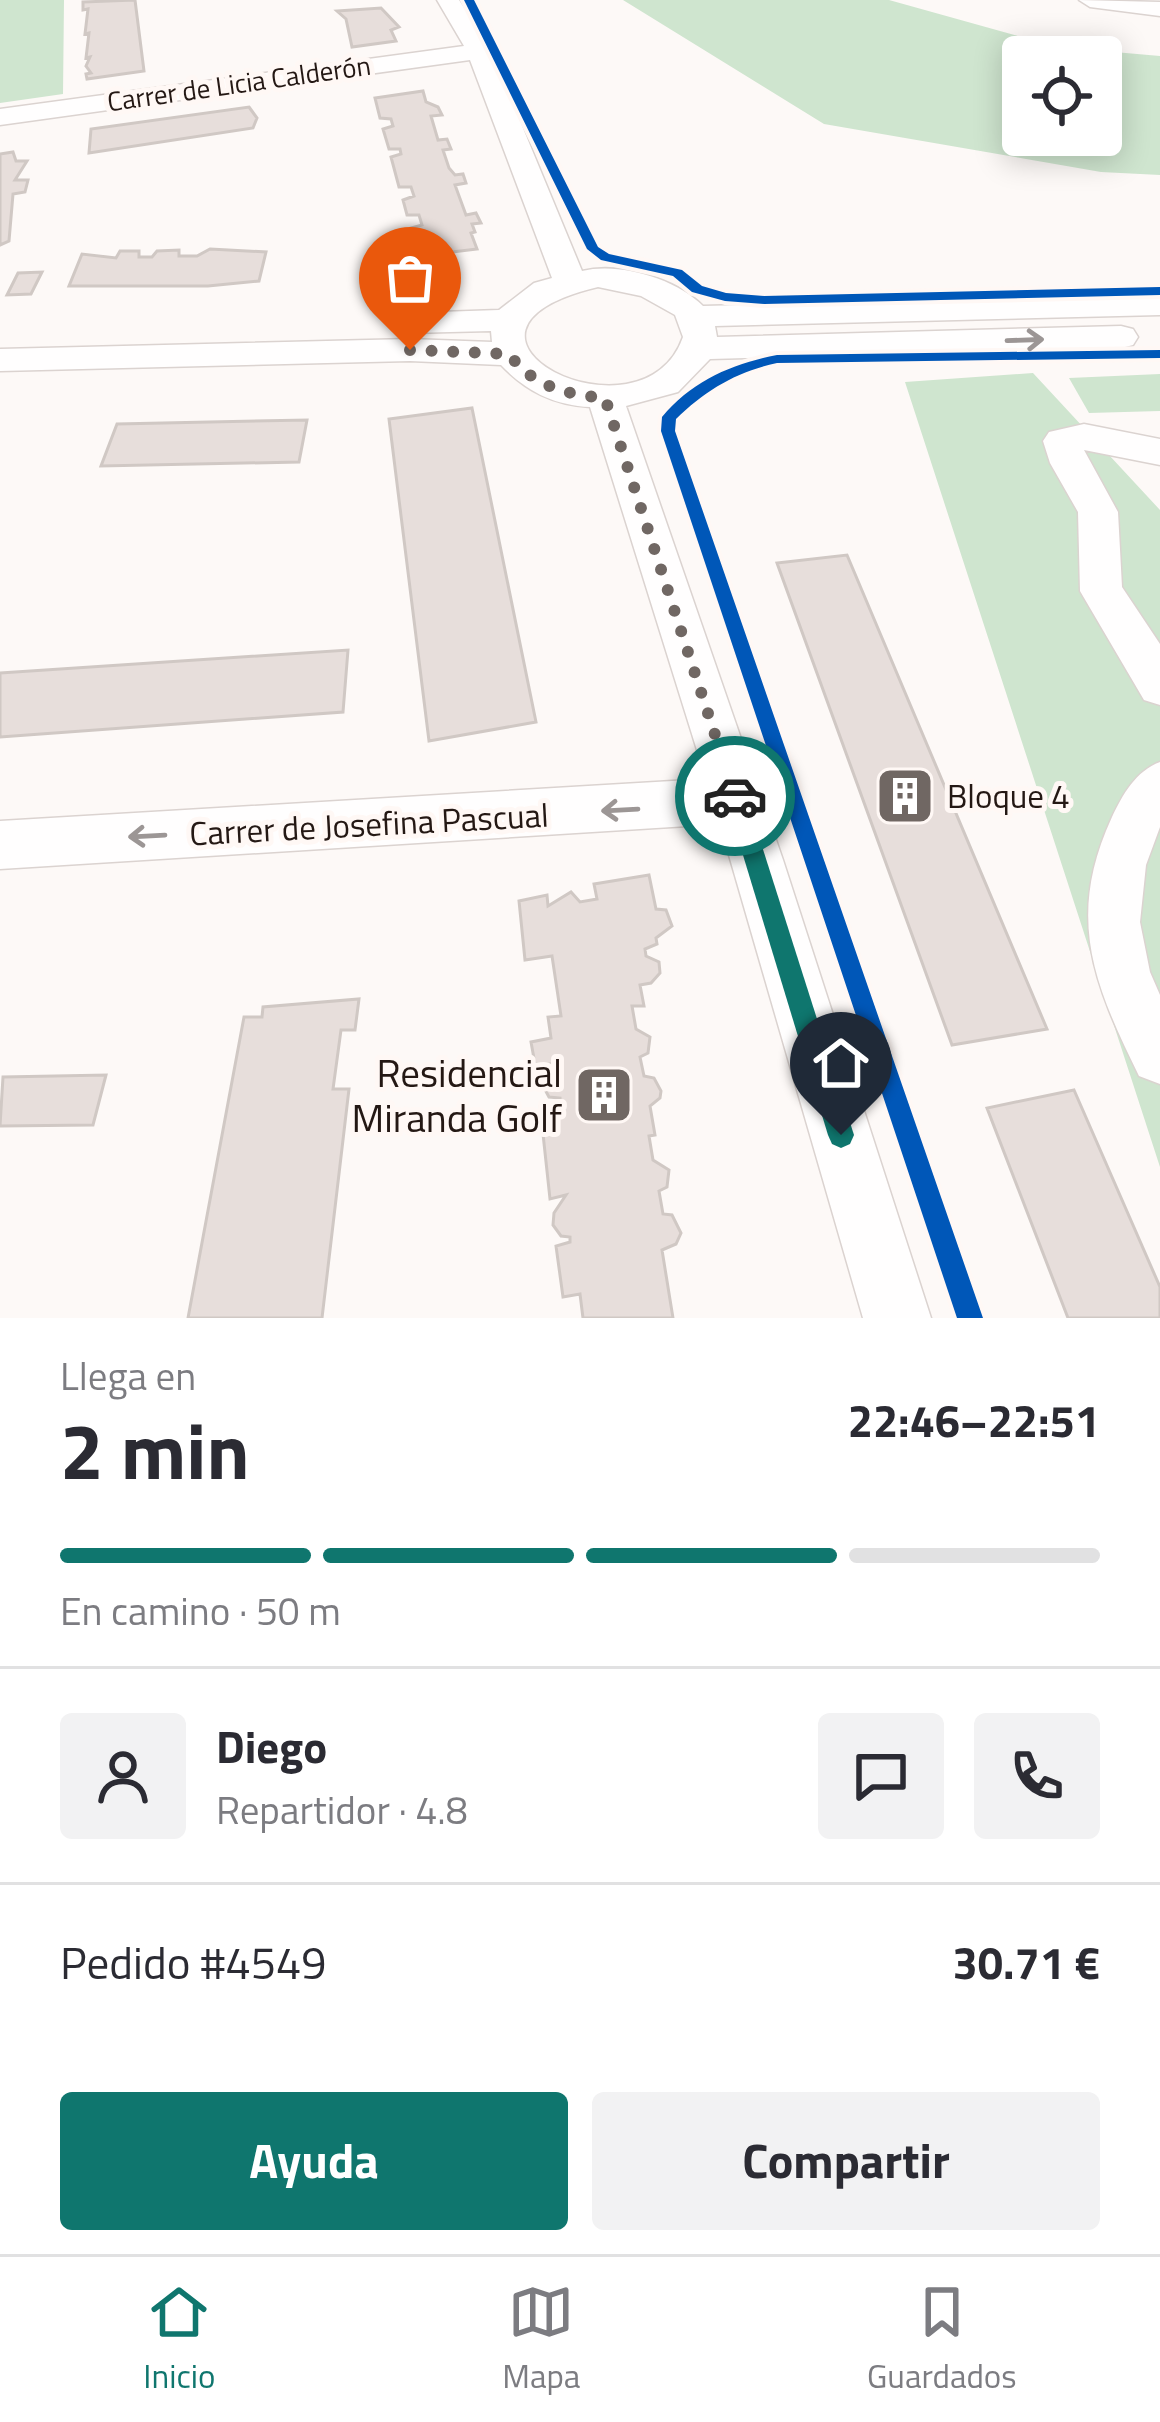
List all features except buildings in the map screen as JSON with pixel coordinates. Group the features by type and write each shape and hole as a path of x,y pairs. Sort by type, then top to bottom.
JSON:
{"street":[{"path":"448,0 479,51 569,280"},
{"path":"1090,0 1160,9"},
{"name":"Carrer de Licia Calderón","path":"0,117 479,51"},
{"path":"598,277 655,287 677,299 695,332 687,368 638,394 605,398 544,386 522,372 509,337 532,296 569,280 598,277"},
{"path":"695,332 1160,305"},
{"path":"0,332 509,337"},
{"path":"695,332 1160,336"},
{"path":"0,360 410,350 509,337"},
{"path":"605,398 737,800 897,1318"},
{"path":"1160,452 1084,437 1062,441 1069,463 1098,512 1101,591 1127,626 1160,686"},
{"path":"1160,784 1132,828 1113,890 1111,945 1160,1055"},
{"name":"Carrer de Josefina Pascual","path":"0,845 737,800"}],"green space":[{"path":"0,0 64,0 63,94 0,103"},
{"path":"623,0 889,0 1018,36 1002,36 1002,155 824,124"},
{"path":"1122,53 1160,56 1160,175 1101,172 1009,156 1122,156"},
{"path":"1033,373 1160,510 1160,1167 905,382"},
{"path":"1160,374 1160,411 1089,413 1069,378"}],"cycle path":[{"path":"469,0 593,249 605,257 677,273 697,289 725,297 764,300 1160,291"},
{"path":"970,1318 668,431 669,417 718,378 777,359 1160,354"}],"way so far":[{"path":"410,350 509,354 522,372 544,386 605,398 735,796"}],"place":[{"name":"Bloque 4","path":"905,796"},
{"name":"Residencial Miranda Golf","path":"604,1095"}],"route":[{"path":"735,796 841,1135"}]}
